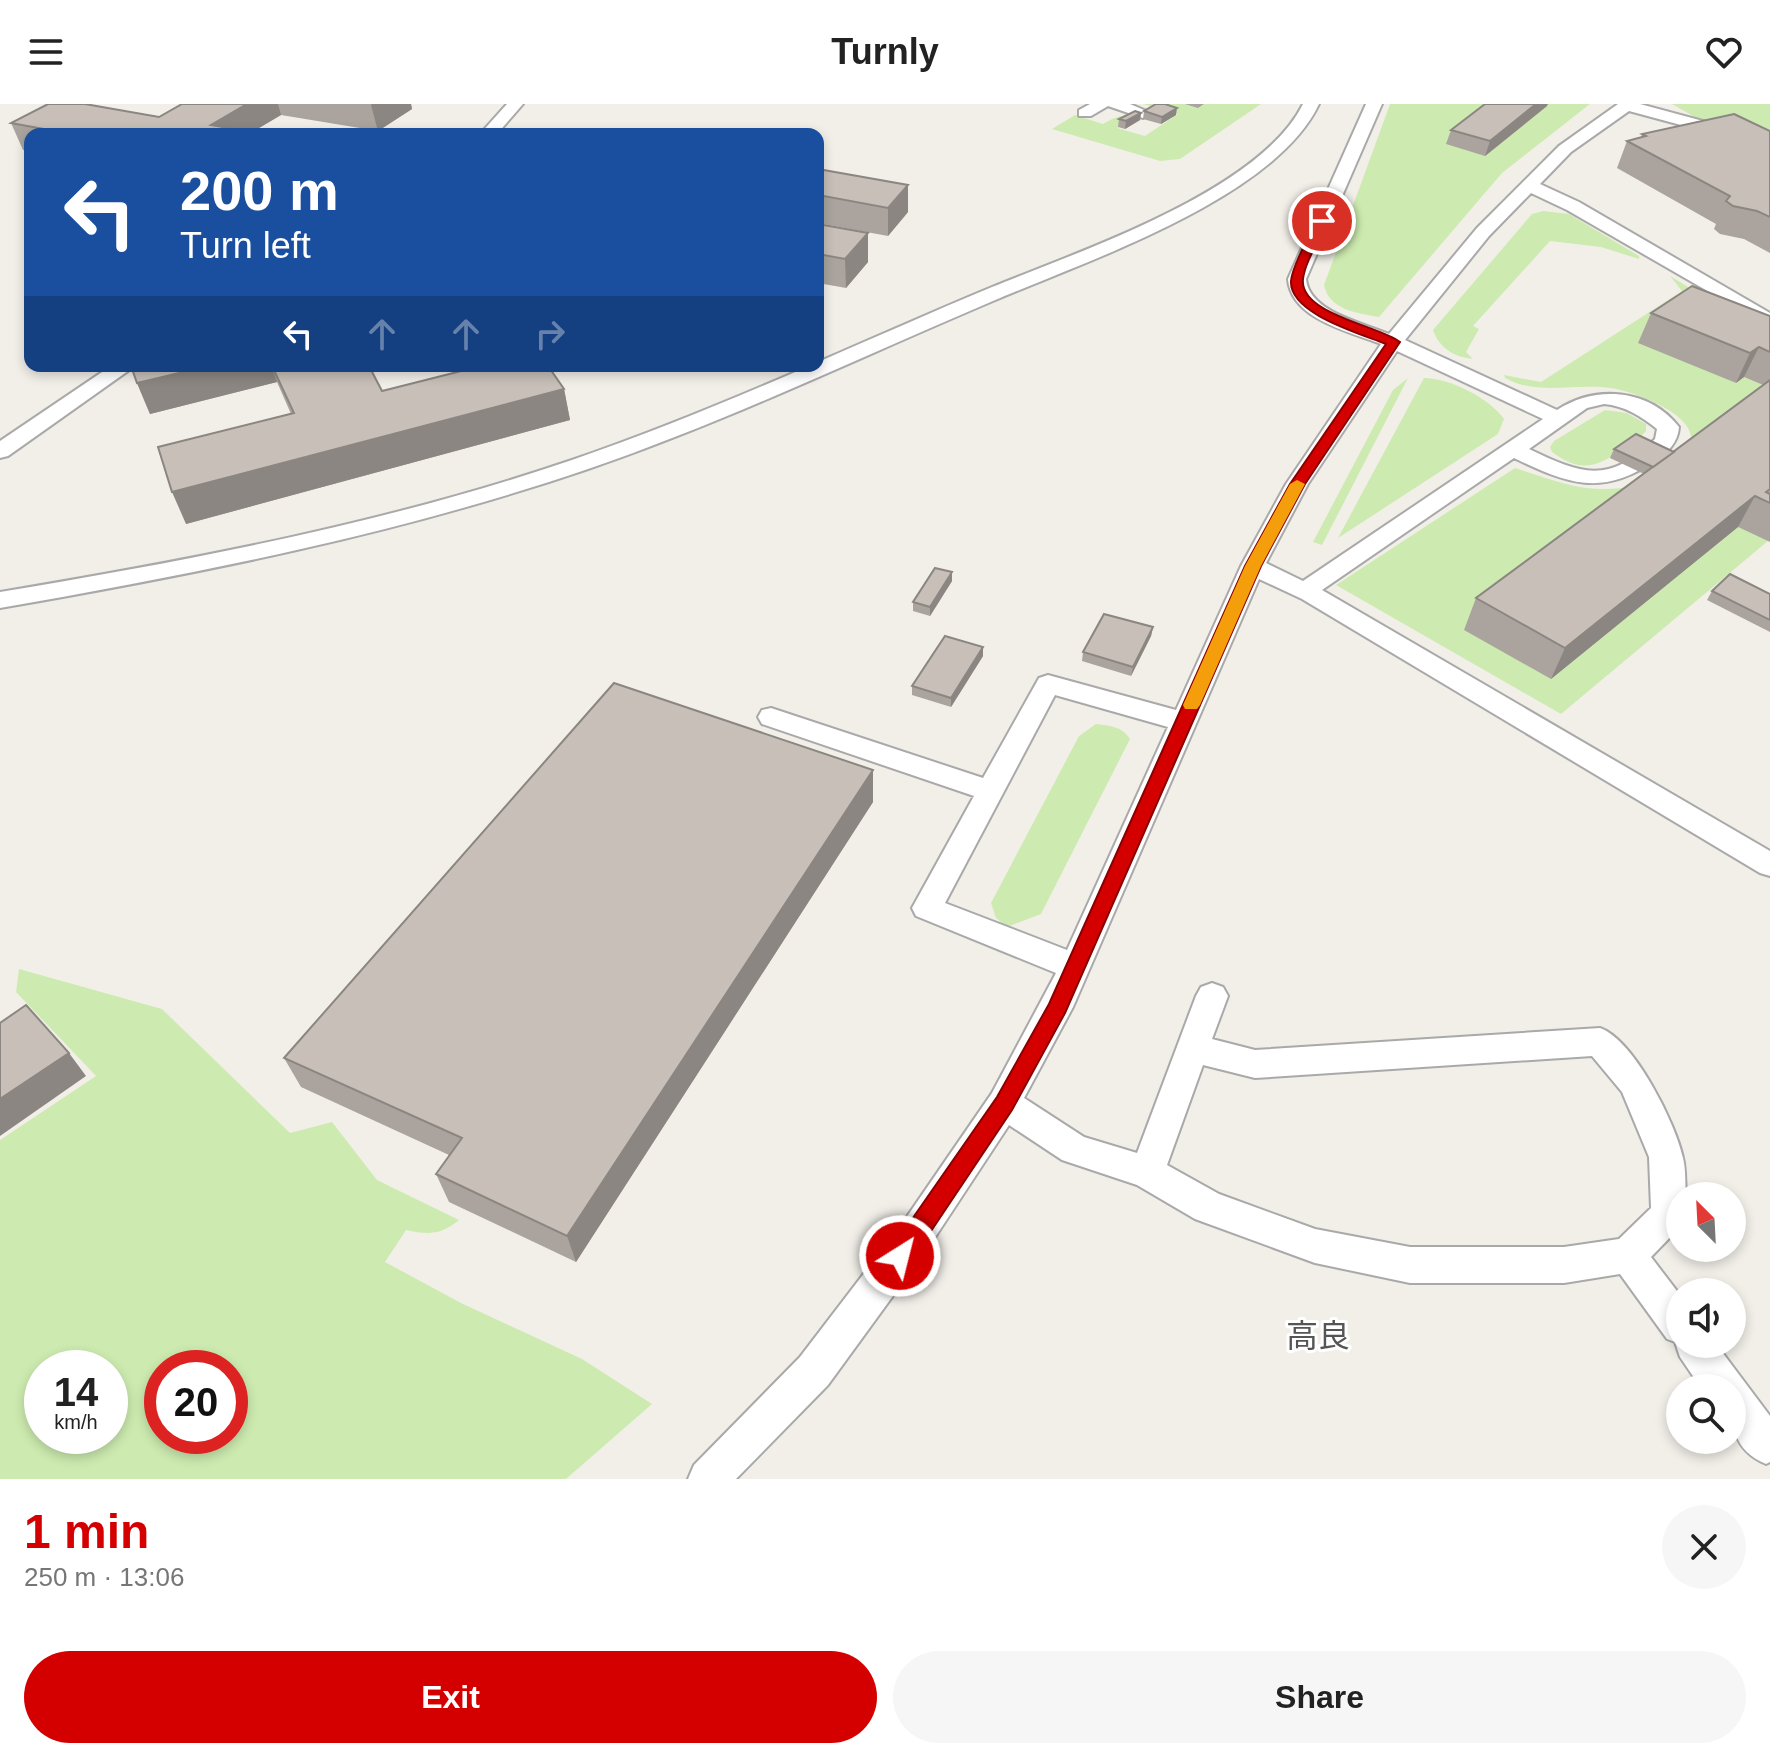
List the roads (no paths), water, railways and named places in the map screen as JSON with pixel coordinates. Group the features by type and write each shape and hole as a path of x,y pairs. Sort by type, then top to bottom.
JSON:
{"lane":[{"path":"493,128 515,104"},
{"path":"1085,113 1101,104"},
{"path":"1114,104 1143,113"},
{"path":"824,366 1128,237 1216,193 1246,176 1275,151 1307,115 1311,104"},
{"path":"1374,104 1297,279 1298,291 1308,303 1330,317 1393,342 1559,419"},
{"path":"708,1479 814,1371 917,1233 1004,1103 1057,1007 1253,566 1297,484 1393,342 1438,284 1527,185 1565,149 1627,105 1770,144"},
{"path":"1527,185 1573,206 1770,321"},
{"path":"0,451 116,372"},
{"path":"0,600 124,579 357,527 525,482 666,433 810,372"},
{"path":"1304,591 1559,419 1593,398 1621,399 1651,413 1668,427 1669,435 1658,449 1628,471 1600,480 1568,474 1514,450"},
{"path":"1253,566 1304,591 1770,865"},
{"path":"1075,967 927,908 1048,684 1184,722"},
{"path":"771,717 991,791"},
{"path":"1147,1172 1212,996"},
{"path":"1004,1103 1074,1149 1147,1172 1208,1207 1315,1246 1410,1265 1564,1265 1628,1255 1669,1214 1666,1157 1635,1083 1600,1042 1255,1064 1193,1048"},
{"path":"1628,1255 1666,1307"},
{"path":"1746,1416 1766,1444"}],"district":[{"name":"高良","path":"1318,1336"}]}
